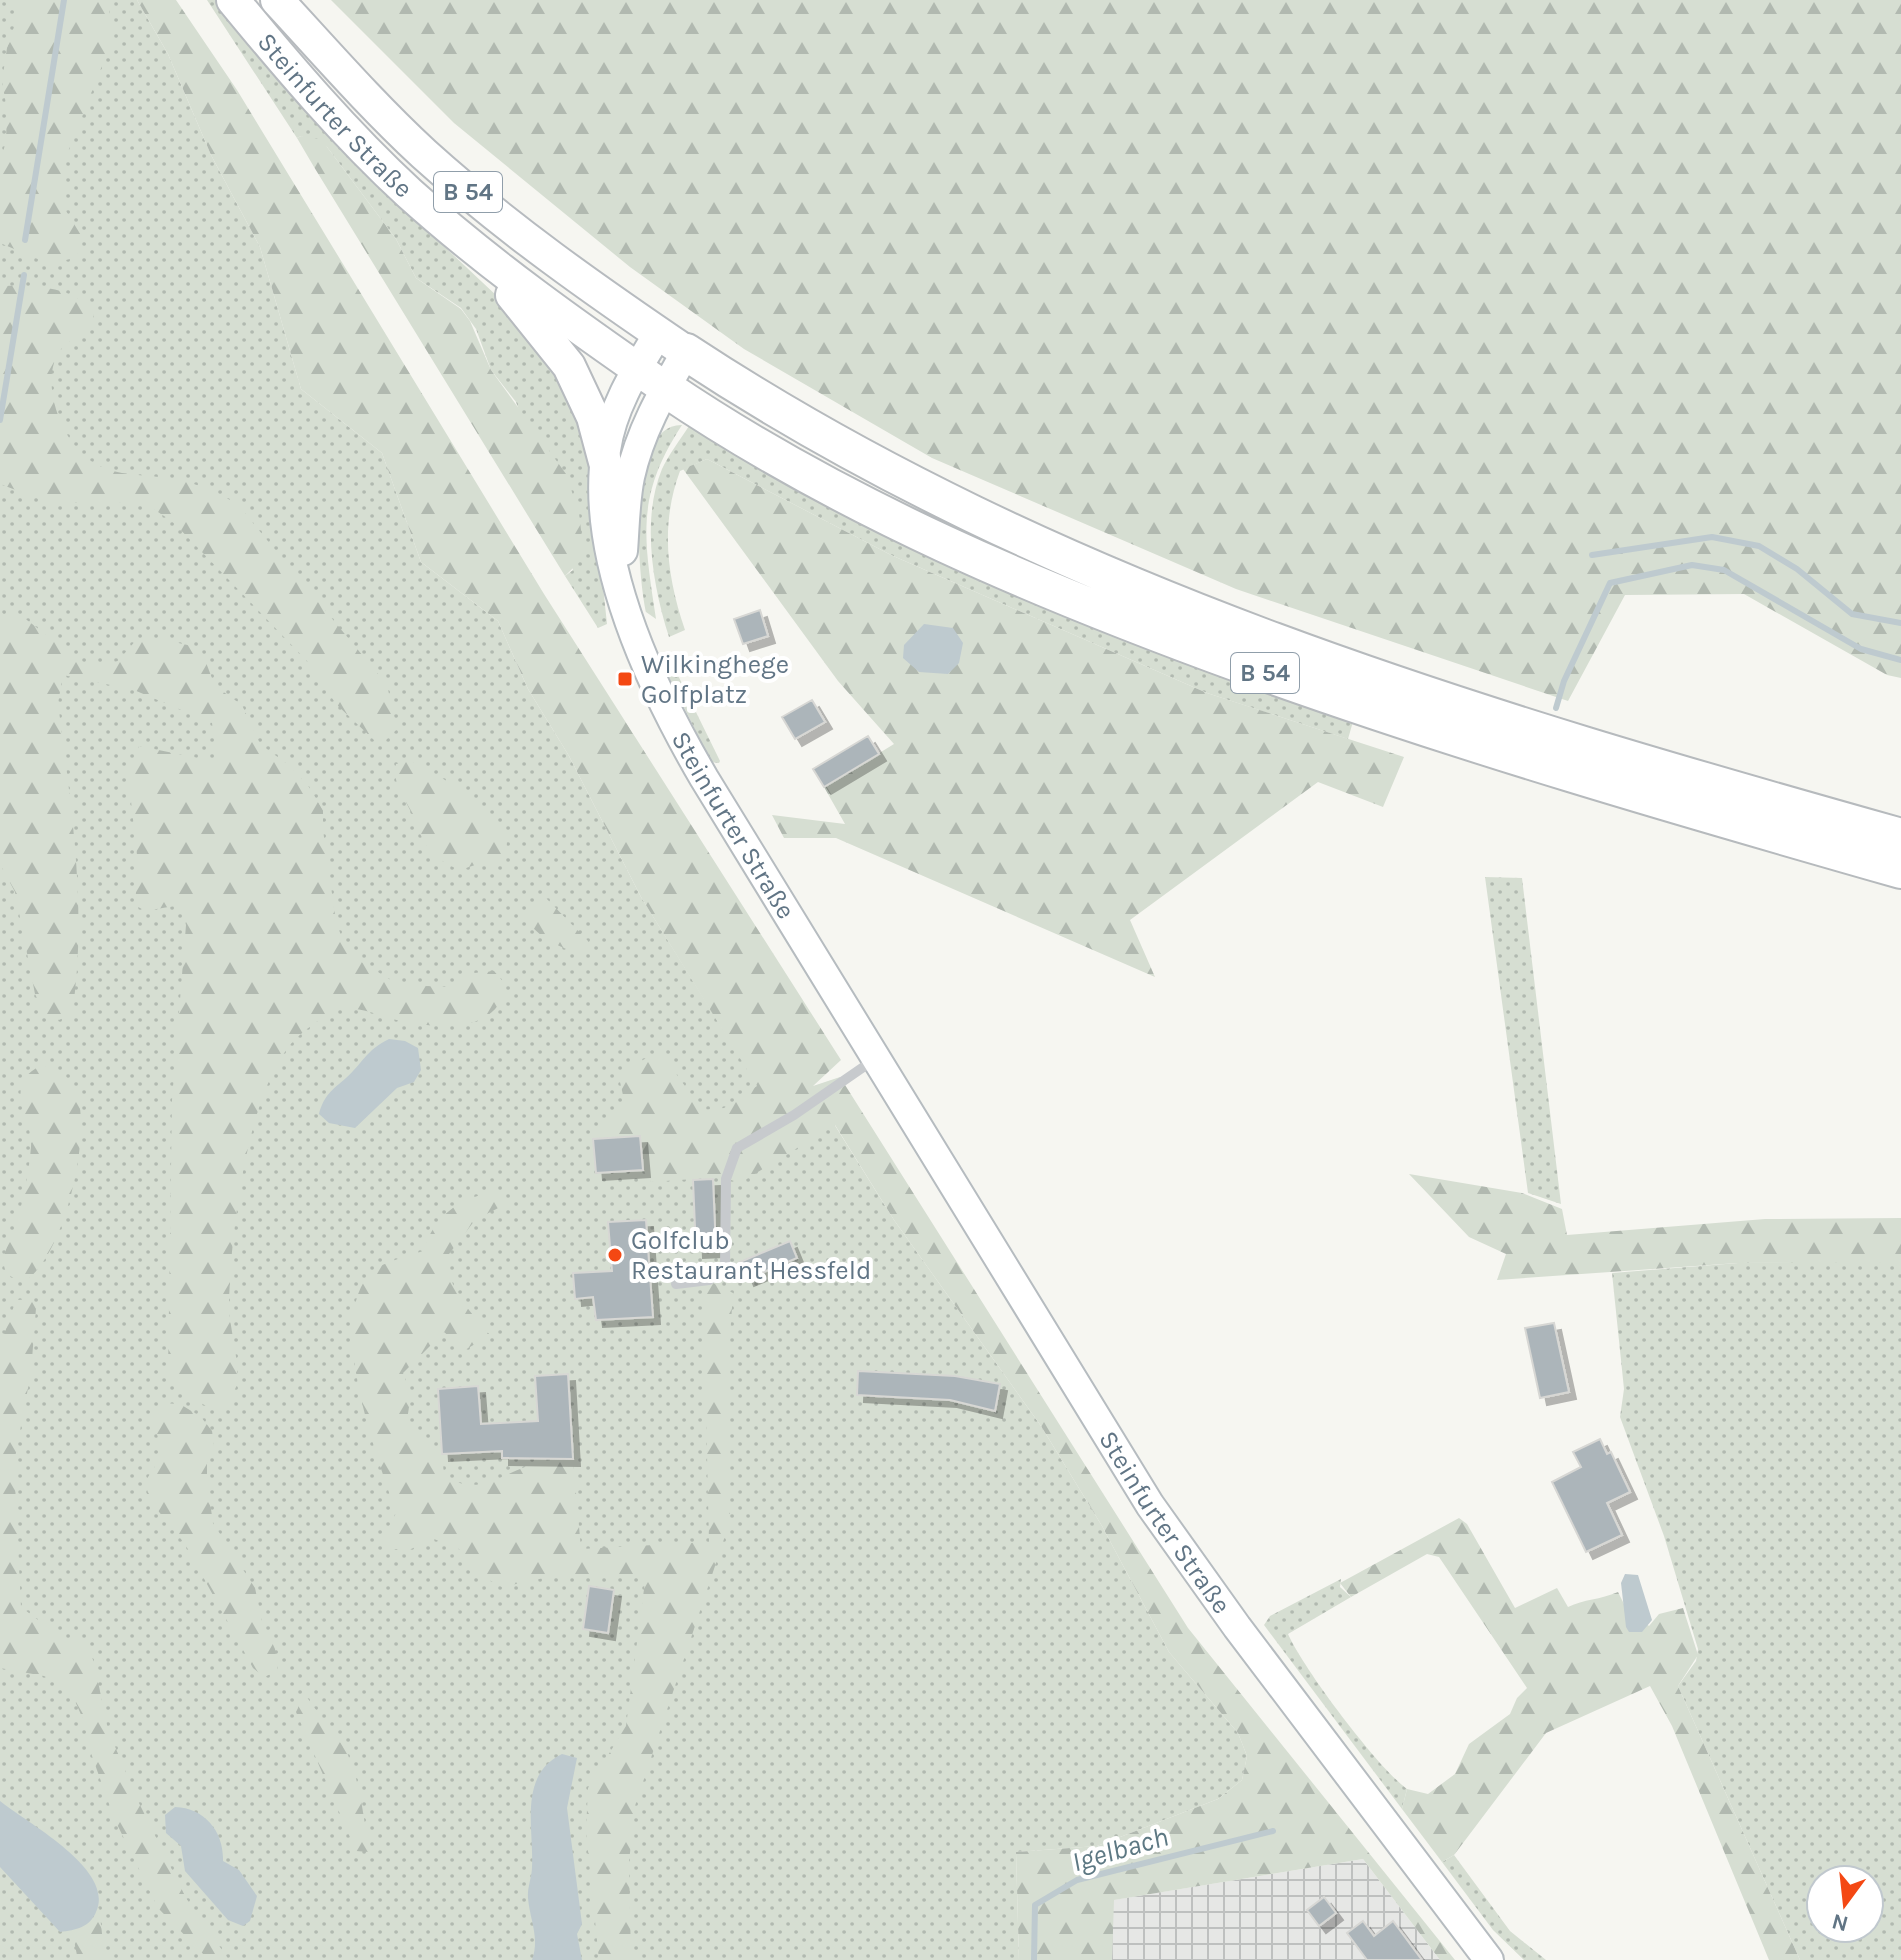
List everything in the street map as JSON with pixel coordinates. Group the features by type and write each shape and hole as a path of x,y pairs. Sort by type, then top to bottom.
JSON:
{"highway":[{"name":"B 54","path":"672,343 786,414 927,491 1060,555 1174,604 1282,646 1438,699 1901,837"},
{"name":"B 54","path":"651,378 812,478 898,522 1122,619 1407,722 1901,870"}],"main road":[{"name":"Steinfurter Straße","path":"233,0 335,119 408,192 484,256 651,378"},
{"name":"Steinfurter Straße","path":"277,0 388,119 455,181 554,260 672,343 651,378 614,416 605,462 608,532 619,579 638,647 674,724 1150,1505 1237,1627 1489,1960"},
{"path":"484,256 569,366 593,417 605,462"},
{"name":"Steinfurter Straße","path":"619,579 633,465 651,378"}],"lane":[{"path":"676,1284 709,1280 725,1265 728,1253 726,1179 737,1148 794,1115 877,1058"}],"shaded area":[{"path":"924,624 953,628 963,643 959,663 948,674 919,672 903,658 904,645"},
{"path":"389,1039 405,1041 418,1048 421,1070 414,1082 397,1088 355,1128 329,1123 319,1114 326,1097 369,1053"},
{"path":"1625,1574 1638,1575 1652,1620 1642,1632 1629,1632 1626,1627 1621,1583"},
{"path":"562,1754 577,1758 567,1808 582,1924 577,1934 582,1960 532,1960 535,1936 528,1894 532,1867 531,1804 539,1775 548,1763"},
{"path":"0,1801 65,1848 93,1879 99,1896 96,1912 86,1924 60,1932 0,1867"},
{"path":"175,1807 195,1812 211,1824 220,1840 223,1861 239,1870 257,1896 250,1921 243,1926 228,1920 185,1871 181,1846 166,1833 165,1815"},
{"path":"1363,1859 1440,1960 1112,1960 1113,1900"}],"green space":[{"path":"0,0 137,0 168,54 211,155 260,247 301,389 382,453 421,562 498,621 528,689 569,756 641,897 758,1086 811,1087 894,1220 1041,1426 1102,1526 1169,1652 1238,1733 1247,1756 1242,1780 1218,1799 1097,1846 1016,1852 1019,1960 0,1960"},
{"path":"18,0 109,0 111,43 62,167 63,206 82,237 81,250 74,258 50,264 0,243 0,163 6,141 7,110 2,81 7,48 18,15"},
{"path":"137,0 176,0 237,90 544,594 841,1060 813,1086 840,1077 1188,1628 1455,1960 1440,1960 1363,1859 1114,1900 1112,1960 1019,1960 1016,1852 1097,1846 1218,1799 1242,1780 1247,1756 1238,1733 1169,1652 1102,1526 1041,1426 894,1220 835,1125 740,1183 722,1177 651,1182 643,1170 640,1136 593,1139 625,1104 618,1073 660,1051 702,1110 724,1108 757,1086 641,897 569,756 528,689 498,621 421,562 382,453 301,389 260,247 211,155 168,54"},
{"path":"207,0 215,0 273,75 331,140 533,330 587,433 607,624 598,628 565,576 573,570 516,402 491,370 476,329 461,308 416,278 396,239 327,147 301,136 297,138"},
{"path":"331,0 1901,0 1901,678 1887,675 1744,594 1625,595 1568,701 1236,589 932,458 744,349 630,267 454,123"},
{"path":"297,138 319,139 327,147 396,239 416,278 461,309 470,321 491,370 566,474 579,513 583,547 579,562 565,576 314,167"},
{"path":"5,286 55,290 67,293 87,306 94,315 88,332 62,348 52,375 56,407 69,437 88,459 104,468 191,483 239,506 387,685 397,729 386,740 374,740 336,704 307,661 173,522 152,508 132,502 50,503 0,484 0,289"},
{"path":"682,425 656,474 647,519 648,565 656,619 646,612 640,568 643,474 651,449 664,431"},
{"path":"689,426 1354,718 1348,739 1207,693 891,555 707,459 680,471 674,491 668,551 685,630 669,637 654,575 652,510 662,469"},
{"path":"707,459 891,555 1207,693 1404,757 1383,807 1318,782 1130,920 1155,977 836,838 784,838 772,815 845,824 824,787 894,744 838,681 683,469"},
{"path":"0,613 23,617 80,661 100,666 118,661 137,639 161,639 200,647 215,686 242,705 260,744 290,766 309,787 323,810 336,922 344,943 360,961 399,985 450,987 474,973 494,971 506,985 501,1000 492,1012 467,1024 436,1026 352,1008 343,1009 316,1022 287,1049 261,1102 243,1170 233,1241 229,1302 237,1379 235,1390 220,1413 189,1397 168,1375 172,1100 186,925 180,905 145,911 135,905 138,864 128,774 139,746 217,762 212,723 134,690 63,675 58,703 76,858 77,975 72,1014 59,1020 44,1013 35,994 15,892 0,864"},
{"path":"667,653 719,763 711,762 661,661"},
{"path":"411,761 454,786 485,813 507,841 505,864 481,863 460,870 432,853 397,783 396,764"},
{"path":"1485,877 1522,878 1561,1204 1528,1193"},
{"path":"544,896 588,941 587,951 581,954 559,946 539,934 529,923 530,904"},
{"path":"42,1065 62,1074 76,1091 81,1135 78,1164 62,1223 38,1269 23,1282 7,1272 4,1257 19,1216 30,1157 30,1135 21,1092 23,1082 30,1073"},
{"path":"1409,1174 1522,1193 1562,1209 1567,1235 1765,1219 1901,1218 1901,1262 1738,1263 1497,1280 1506,1254 1469,1237"},
{"path":"494,1191 504,1205 475,1220 446,1258 456,1291 490,1335 465,1350 444,1332 403,1373 411,1394 407,1420 428,1447 442,1454 444,1475 456,1482 480,1484 540,1462 573,1459 581,1549 709,1542 703,1278 733,1293 726,1394 730,1521 635,1806 629,1862 631,1960 599,1960 586,1831 588,1788 626,1726 646,1574 562,1574 502,1587 476,1573 459,1549 434,1539 411,1549 391,1549 383,1538 396,1513 360,1393 354,1359 353,1327 357,1299 373,1271 393,1260 423,1251 434,1227 449,1211 469,1199"},
{"path":"1901,1262 1901,1960 1800,1960 1678,1686 1696,1661 1698,1649 1664,1536 1620,1417 1624,1389 1612,1273 1738,1263"},
{"path":"32,1299 36,1308 31,1372 14,1463 21,1607 62,1638 84,1640 94,1662 108,1730 138,1801 186,1898 229,1960 209,1960 158,1908 114,1818 92,1756 83,1719 70,1690 44,1676 0,1668 0,1346 16,1300"},
{"path":"160,1403 180,1404 201,1417 212,1431 214,1445 207,1463 207,1482 213,1523 255,1588 262,1621 275,1649 278,1671 264,1677 253,1668 185,1544 147,1497 148,1477 163,1454 153,1421"},
{"path":"1459,1518 1467,1524 1515,1608 1557,1588 1568,1607 1618,1592 1624,1604 1649,1626 1659,1614 1683,1608 1698,1655 1678,1686 1800,1960 1769,1960 1672,1726 1650,1686 1546,1733 1454,1855 1442,1862 1402,1809 1407,1789 1428,1794 1455,1774 1469,1744 1510,1714 1517,1698 1527,1688 1439,1557 1427,1554 1351,1597 1340,1583"},
{"path":"1341,1579 1340,1587 1351,1597 1288,1634 1342,1716 1407,1789 1402,1809 1264,1625 1270,1616"},
{"path":"305,1694 348,1755 359,1791 369,1852 356,1851 296,1712"},
{"path":"1454,1855 1510,1931 1546,1960 1524,1960 1493,1930 1442,1862"},
{"path":"99,1907 105,1960 78,1960 72,1931 93,1919"}],"building":[{"path":"760,610 768,636 743,644 734,619"},
{"path":"812,700 825,722 795,739 782,717"},
{"path":"868,736 879,754 824,787 813,769"},
{"path":"640,1136 643,1170 596,1173 593,1139"},
{"path":"713,1179 716,1250 696,1251 693,1180"},
{"path":"646,1220 653,1317 596,1320 593,1297 575,1299 573,1273 612,1271 608,1222"},
{"path":"790,1241 797,1258 747,1279 740,1262"},
{"path":"1554,1323 1569,1392 1540,1398 1525,1328"},
{"path":"858,1371 955,1376 1000,1384 995,1411 950,1400 857,1395"},
{"path":"568,1374 573,1459 502,1458 502,1451 442,1454 438,1389 478,1386 481,1424 538,1421 535,1376"},
{"path":"1600,1439 1607,1454 1611,1452 1630,1492 1607,1503 1622,1535 1586,1552 1552,1482 1581,1467 1573,1452"},
{"path":"589,1586 614,1590 608,1633 583,1629"},
{"path":"1324,1897 1336,1913 1319,1926 1307,1910"},
{"path":"1363,1921 1374,1936 1393,1921 1422,1960 1367,1960 1347,1933"}],"waterway":[{"path":"25,240 64,0"},
{"path":"0,420 24,275"},
{"path":"1592,555 1712,537 1759,546 1797,569 1852,614 1901,623"},
{"path":"1556,708 1564,681 1610,583 1692,565 1724,570 1861,649 1901,660"},
{"name":"Igelbach","path":"1034,1960 1035,1905 1077,1880 1273,1831"}],"place":[{"name":"Wilkinghege Golfplatz","path":"625,679"},
{"name":"Golfclub Restaurant Hessfeld","path":"615,1255"}]}
